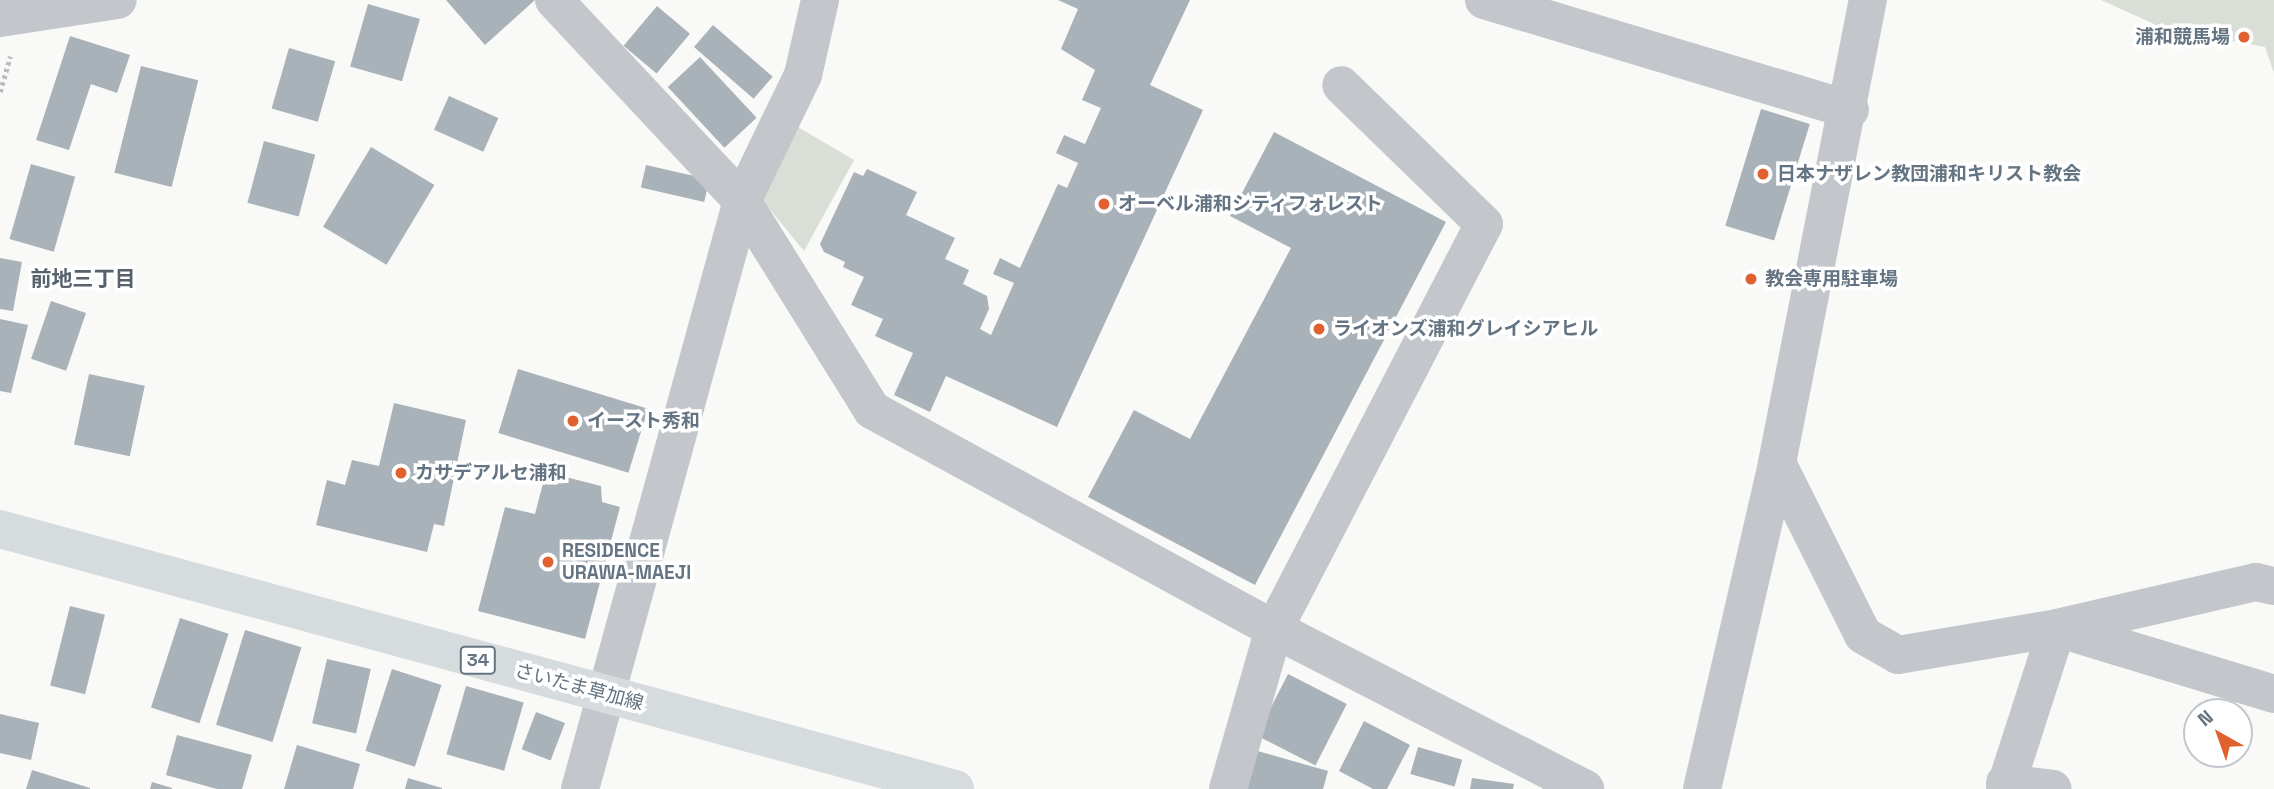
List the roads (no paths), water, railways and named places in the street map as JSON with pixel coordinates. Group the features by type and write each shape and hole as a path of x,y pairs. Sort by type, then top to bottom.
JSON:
{"main road":[{"name":"さいたま草加線","path":"0,529 955,789"}],"street":[{"path":"15,10 118,0"},
{"path":"554,0 742,201 872,410 1275,629 1585,789"},
{"path":"580,789 742,201 803,75 820,0"},
{"path":"1484,0 1850,110"},
{"path":"1702,789 1777,463 1850,110 1868,0"},
{"path":"1228,789 1275,629 1485,224 1341,85"},
{"path":"1777,463 1863,635 1898,655 2057,628 2256,582 2274,586"},
{"path":"2057,628 2274,694"},
{"path":"2053,789 2005,786 2038,697 2057,628"}],"place":[{"name":"浦和競馬場","path":"2244,37"},
{"name":"日本ナザレン教団浦和キリスト教会","path":"1763,174"},
{"name":"オーベル浦和シティフォレスト","path":"1104,204"},
{"name":"教会専用駐車場","path":"1751,279"},
{"name":"ライオンズ浦和グレイシアヒル","path":"1319,329"},
{"name":"イースト秀和","path":"573,421"},
{"name":"カサデアルセ浦和","path":"401,473"},
{"name":"RESIDENCE URAWA-MAEJI","path":"548,562"}],"district":[{"name":"前地三丁目","path":"83,279"}]}
